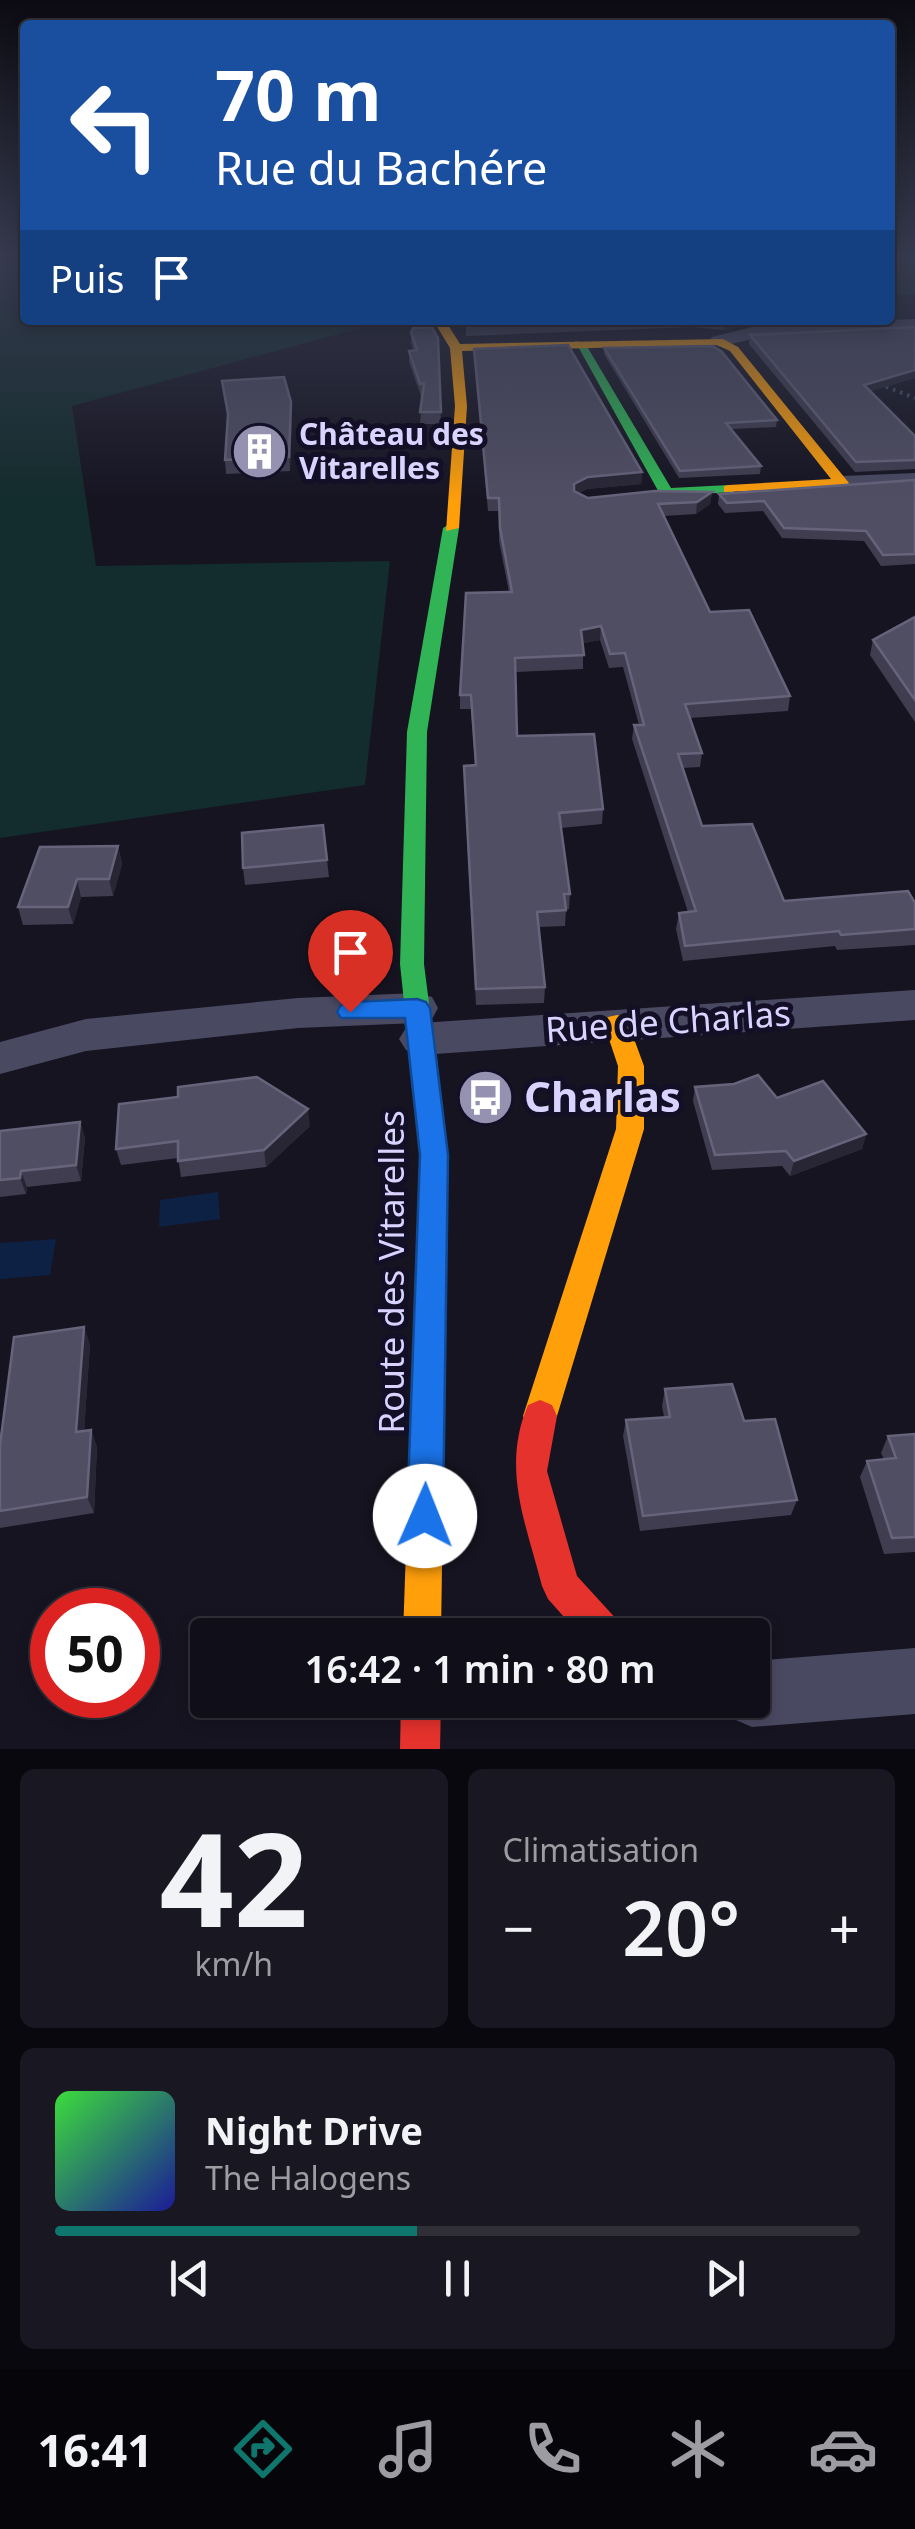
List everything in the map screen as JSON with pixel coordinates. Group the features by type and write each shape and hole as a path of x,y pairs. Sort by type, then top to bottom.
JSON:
{"street":[{"name":"Route des Vitarelles","path":"422,1618 434,1155 412,964 417,732 460,469 462,406 456,348 450,339"},
{"path":"456,348 729,339"},
{"path":"719,341 734,349 842,483"},
{"path":"580,343 666,492"},
{"path":"634,496 915,480"},
{"name":"Rue de Charlas","path":"0,1058 86,1034 298,1013 419,1024 618,1024 915,1005"},
{"path":"590,1618 561,1586 530,1470 538,1422 630,1129 631,1066 618,1024"},
{"path":"770,1693 915,1681"},
{"path":"420,1749 421,1718"}],"green space":[{"path":"0,339 322,339 72,406 96,566 390,561 365,785 0,838"}],"water":[{"path":"218,1192 220,1219 159,1227 160,1200"},
{"path":"56,1239 50,1275 0,1279 0,1243"}],"building":[{"path":"413,339 438,339 441,412 420,412 424,384 420,384 409,351 417,350"},
{"path":"753,339 915,339 915,370 864,385 915,436 915,460 856,462"},
{"path":"568,345 642,472 588,477 574,484 574,491 588,498 655,491 712,492 697,502 658,504 710,612 749,610 790,696 685,704 702,753 678,754 702,826 752,824 784,901 908,891 915,903 915,929 841,935 839,931 685,946 679,913 696,911 634,725 644,725 625,653 610,654 601,626 581,630 584,655 515,658 517,736 594,734 603,809 559,813 570,894 564,894 566,910 537,912 545,987 476,989 464,766 476,765 471,695 460,695 466,593 512,592 500,528 499,498 488,498 474,349"},
{"path":"713,346 777,420 726,423 761,466 680,471 604,348"},
{"path":"284,377 291,402 289,457 225,460 228,414 222,381"},
{"path":"915,480 915,554 883,555 866,531 784,528 764,501 727,503 719,494"},
{"path":"915,617 915,700 873,640"},
{"path":"323,825 327,860 243,868 242,833"},
{"path":"118,846 109,879 77,879 68,907 18,907 40,847"},
{"path":"758,1075 777,1098 823,1081 866,1134 794,1161 786,1151 715,1155 695,1087 734,1084"},
{"path":"257,1077 308,1109 264,1150 178,1161 178,1141 116,1149 119,1104 178,1097 178,1087"},
{"path":"80,1122 76,1165 21,1171 20,1178 0,1180 0,1131"},
{"path":"84,1327 76,1432 91,1430 87,1497 0,1511 0,1445 14,1337"},
{"path":"732,1384 744,1421 775,1419 797,1500 643,1516 626,1420 670,1417 665,1389"},
{"path":"915,1434 915,1537 892,1538 867,1461 896,1458 888,1436"}],"traffic: fast":[{"path":"579,343 666,493 729,489"},
{"path":"434,1153 412,964 417,732 451,528"}],"traffic: slow":[{"path":"450,339 456,348 461,406 451,528"},
{"path":"456,348 719,341 734,349 842,483 729,489"},
{"path":"540,1416 630,1129 631,1066 617,1024"},
{"path":"422,1618 434,1153"}],"traffic: jam":[{"path":"540,1416 530,1471 561,1586 590,1618"},
{"path":"420,1749 421,1718"}],"place":[{"name":"Château des Vitarelles","path":"260,452"},
{"name":"Charlas","path":"485,1097"}],"route":[{"path":"350,1012 417,1008 434,1155 425,1516"}]}
